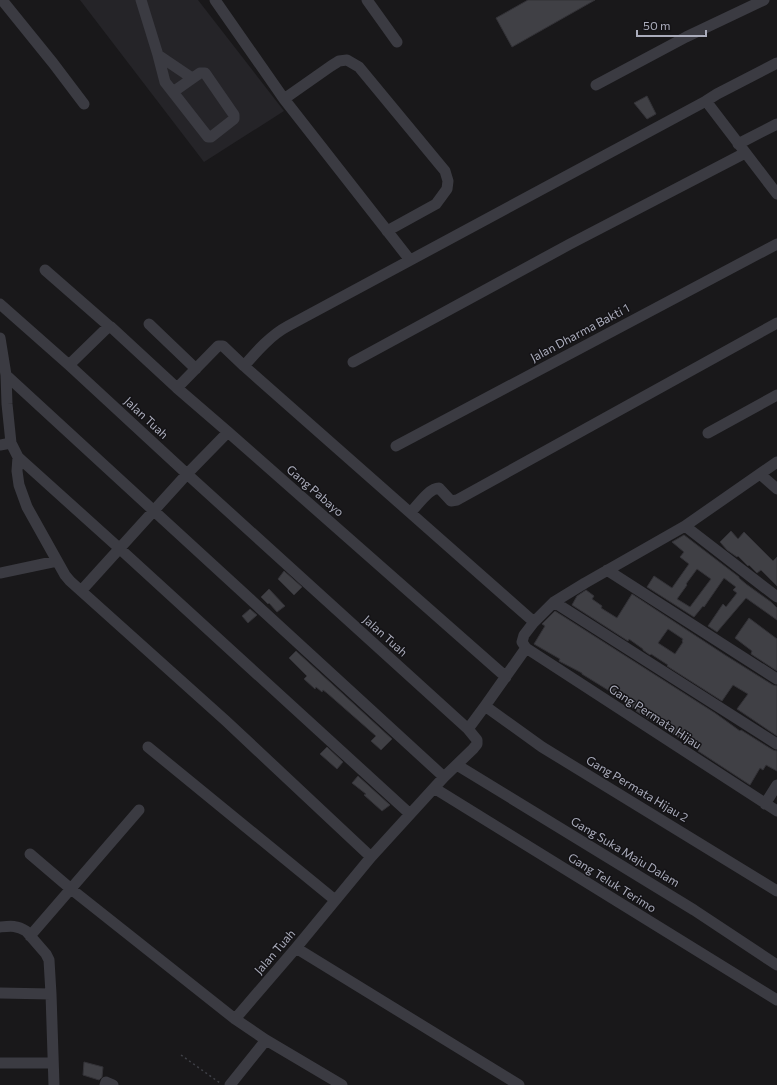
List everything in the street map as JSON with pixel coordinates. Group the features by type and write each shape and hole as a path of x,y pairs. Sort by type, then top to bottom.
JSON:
{"street":[{"path":"2,0 84,104"},
{"path":"141,0 165,82 208,137 211,137 234,120 234,115 205,73 200,73 173,92"},
{"path":"215,0 284,99 410,260"},
{"path":"367,0 397,42"},
{"path":"596,85 686,37 764,0"},
{"path":"158,55 192,78"},
{"path":"284,99 339,61 348,60 359,67 444,171 448,181 446,189 436,204 388,231"},
{"path":"244,366 279,331 777,62"},
{"path":"706,101 745,153 773,182 777,194"},
{"path":"738,144 777,124"},
{"path":"353,362 570,244 745,153"},
{"name":"Jalan Dharma Bakti 1","path":"396,446 777,244"},
{"name":"Gang Pabayo","path":"45,270 108,327 111,326 177,388 506,677"},
{"name":"Jalan Tuah","path":"0,304 69,365 186,474 468,729 477,740 477,744 444,777 371,857 235,1019"},
{"path":"411,512 431,491 437,488 439,488 451,501 457,500 777,323"},
{"path":"149,324 196,369"},
{"path":"69,365 108,327"},
{"path":"0,338 11,443 18,457 410,814"},
{"path":"177,388 220,346 223,346 534,622"},
{"path":"4,380 154,511 444,777"},
{"path":"708,432 777,395"},
{"path":"81,591 186,474 228,432"},
{"path":"0,445 11,443"},
{"path":"18,457 17,471 27,507 70,581 226,721 371,857"},
{"path":"468,729 506,677 524,645 524,635 534,622 554,602 685,526 777,462"},
{"path":"760,474 777,489"},
{"path":"685,526 777,597"},
{"path":"0,573 58,561"},
{"path":"607,570 777,679"},
{"path":"554,602 777,744"},
{"name":"Gang Permata Hijau","path":"524,645 777,811"},
{"name":"Gang Permata Hijau 2","path":"485,706 542,747 777,891"},
{"path":"148,747 335,900"},
{"name":"Gang Suka Maju Dalam","path":"457,765 694,910 777,965"},
{"path":"765,804 777,785"},
{"name":"Gang Teluk Terimo","path":"434,788 777,1000"},
{"path":"30,936 139,810"},
{"path":"30,854 71,889 235,1019 266,1040 342,1085"},
{"path":"0,927 17,926 26,931 46,954 49,960 54,1085"},
{"path":"296,948 519,1085"},
{"path":"0,993 51,994"},
{"path":"230,1085 266,1040"},
{"path":"0,1063 53,1063"},
{"path":"105,1085 106,1082 113,1085"}],"path":[{"path":"181,1055 223,1085"}],"shaded area":[{"path":"80,0 198,0 284,111 204,162"}],"building":[{"path":"528,0 595,0 512,47 496,18"},
{"path":"647,96 656,114 647,119 634,103"},
{"path":"731,531 738,539 744,532 773,561 777,557 777,586 761,570 757,573 738,556 737,557 727,550 720,542"},
{"path":"684,535 771,602 777,608 777,620 746,598 717,632 708,626 723,604 726,607 737,593 733,590 736,587 724,578 704,607 703,606 694,617 647,587 654,576 672,588 689,564 680,557 684,552 672,542","holes":["697,569 711,579 690,607 677,599"]},
{"path":"284,571 302,587 294,595 278,579"},
{"path":"269,589 285,606 277,612 261,597"},
{"path":"586,590 594,596 592,599 602,606 601,608 617,618 632,594 725,655 777,686 777,736 737,709 748,694 733,685 722,701 651,654 650,655 629,639 628,641 572,605 577,596","holes":["668,629 683,639 683,642 675,654 658,643"]},
{"path":"250,609 257,615 248,623 242,616"},
{"path":"555,611 715,713 740,731 741,730 777,751 777,771 766,765 763,770 760,768 750,785 698,751 699,750 627,705 628,703 615,696 616,695 582,673 559,661 560,659 534,644 545,626 542,624"},
{"path":"749,618 777,639 777,671 751,654 752,651 735,638"},
{"path":"296,651 392,739 381,750 371,741 376,736 327,693 323,690 322,692 316,687 315,689 304,679 307,676 289,658"},
{"path":"327,747 343,762 337,769 320,754"},
{"path":"358,776 390,805 382,811 364,795 366,794 352,783"},
{"path":"84,1062 103,1067 102,1077 99,1080 83,1075"}]}
